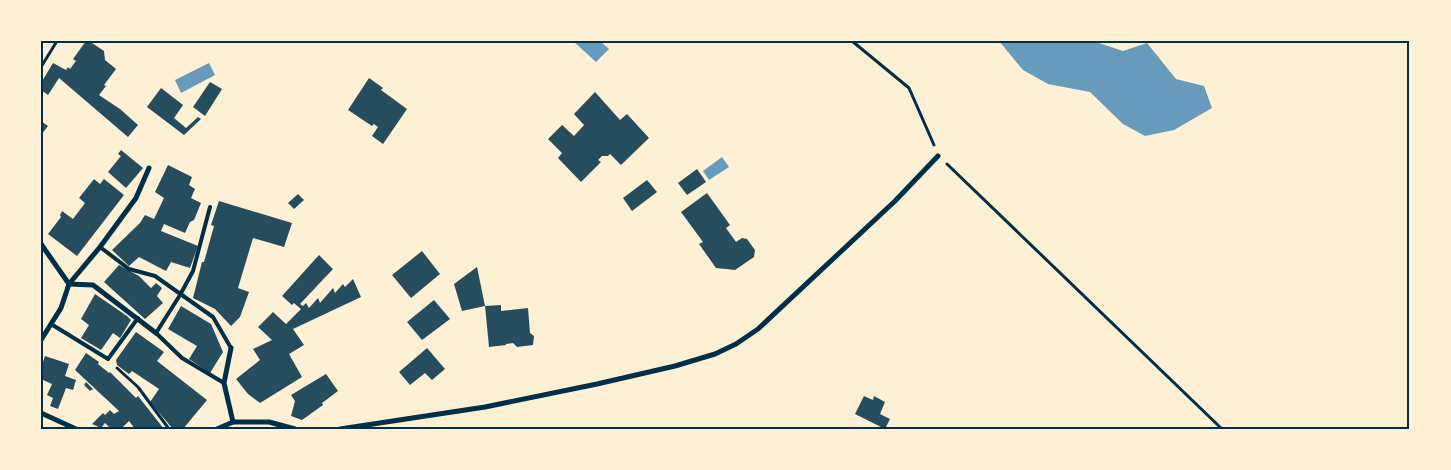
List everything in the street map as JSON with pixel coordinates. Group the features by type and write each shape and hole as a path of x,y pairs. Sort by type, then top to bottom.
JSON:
{"street":[{"path":"340,429 485,407 597,384 675,366 715,354 736,344 758,329 876,219 938,156"},
{"path":"41,340 61,308 69,284 100,247 136,198 149,168"},
{"path":"41,244 69,284"},
{"path":"69,284 93,285 156,333"},
{"path":"231,348 224,384 233,422"},
{"path":"41,413 76,429"},
{"path":"217,429 233,422 269,422 295,429"}],"lane":[{"path":"210,206 193,271 156,333 182,358 224,384"},
{"path":"100,247 129,269 155,276 213,317 231,348"},
{"path":"50,324 108,359 138,318"}],"path":[{"path":"41,67 57,41"},
{"path":"852,41 909,88 938,156 1222,429"},
{"path":"108,359 138,387 168,429"}],"water":[{"path":"573,41 600,41 609,49 596,62"},
{"path":"999,41 1093,41 1123,51 1147,43 1176,79 1204,86 1212,108 1174,130 1145,136 1123,124 1090,92 1048,84 1023,70"},
{"path":"209,63 215,75 181,93 175,80"},
{"path":"722,157 729,167 709,180 703,171"}],"building":[{"path":"86,41 104,51 105,60 116,69 99,95 120,109 138,125 128,137 59,78 48,95 41,90 41,83 53,63 66,70 68,67 70,69 76,61 73,59"},
{"path":"369,78 383,88 381,90 407,109 383,144 372,136 378,127 374,124 372,126 348,110"},
{"path":"210,82 222,89 205,116 193,107"},
{"path":"161,88 183,105 174,118 186,128 198,117 201,119 184,135 147,107"},
{"path":"595,92 620,120 627,114 649,138 621,165 610,154 602,156 598,160 601,162 581,182 558,158 562,153 548,139 562,125 574,136 584,125 574,114"},
{"path":"41,121 48,126 41,135"},
{"path":"121,150 143,168 126,188 108,172 121,156 118,154"},
{"path":"168,165 192,177 189,185 195,189 191,198 201,203 194,220 190,222 185,233 164,224 161,231 198,246 190,268 171,262 166,271 139,257 129,266 112,250 140,223 145,215 154,219 164,198 155,192"},
{"path":"697,169 706,182 687,195 678,183"},
{"path":"94,179 100,184 104,179 124,195 77,256 48,234 61,217 62,211 73,219 85,203 79,198"},
{"path":"647,180 657,192 632,211 623,198"},
{"path":"707,193 730,225 726,228 736,242 742,238 747,239 755,250 754,257 735,270 716,268 699,244 703,242 681,212"},
{"path":"298,194 304,200 294,209 288,203"},
{"path":"219,201 292,223 284,247 253,238 238,288 249,292 240,317 231,326 215,309 193,298 214,226 211,225"},
{"path":"422,251 440,274 411,298 392,275"},
{"path":"319,255 333,269 300,304 303,306 306,303 309,308 318,298 320,303 333,288 335,293 343,284 345,287 353,279 361,297 293,329 304,345 289,354 302,377 260,403 248,394 236,379 260,360 253,349 272,340 258,327 273,312 286,324 301,309 294,303 292,305 282,296"},
{"path":"119,265 139,276 151,288 156,283 162,288 157,296 163,303 145,319 104,282"},
{"path":"477,267 485,306 462,311 454,284"},
{"path":"95,294 131,320 120,338 113,333 101,350 81,338 89,325 81,319"},
{"path":"434,300 450,319 422,340 407,322"},
{"path":"501,305 501,311 528,308 530,333 534,336 533,345 517,347 513,343 489,347 485,306"},
{"path":"181,306 211,324 223,352 210,373 189,359 197,346 168,329"},
{"path":"136,332 164,352 157,361 207,400 183,429 173,429 150,402 159,389 132,371 129,374 117,365 116,360"},
{"path":"427,348 445,369 432,380 425,373 410,385 399,372"},
{"path":"86,353 99,362 98,364 110,372 136,398 138,396 164,429 135,429 129,421 121,429 111,429 105,423 101,428 92,424 103,413 105,415 110,410 114,414 119,411 75,370"},
{"path":"45,356 69,364 65,376 76,380 73,390 66,388 58,409 50,406 53,398 47,395 52,384 41,379 41,368"},
{"path":"326,374 338,391 302,420 291,416 295,401 291,395"},
{"path":"86,382 93,389 90,391 84,385"},
{"path":"864,396 873,400 874,396 885,402 880,414 890,419 885,429 855,414"}]}
